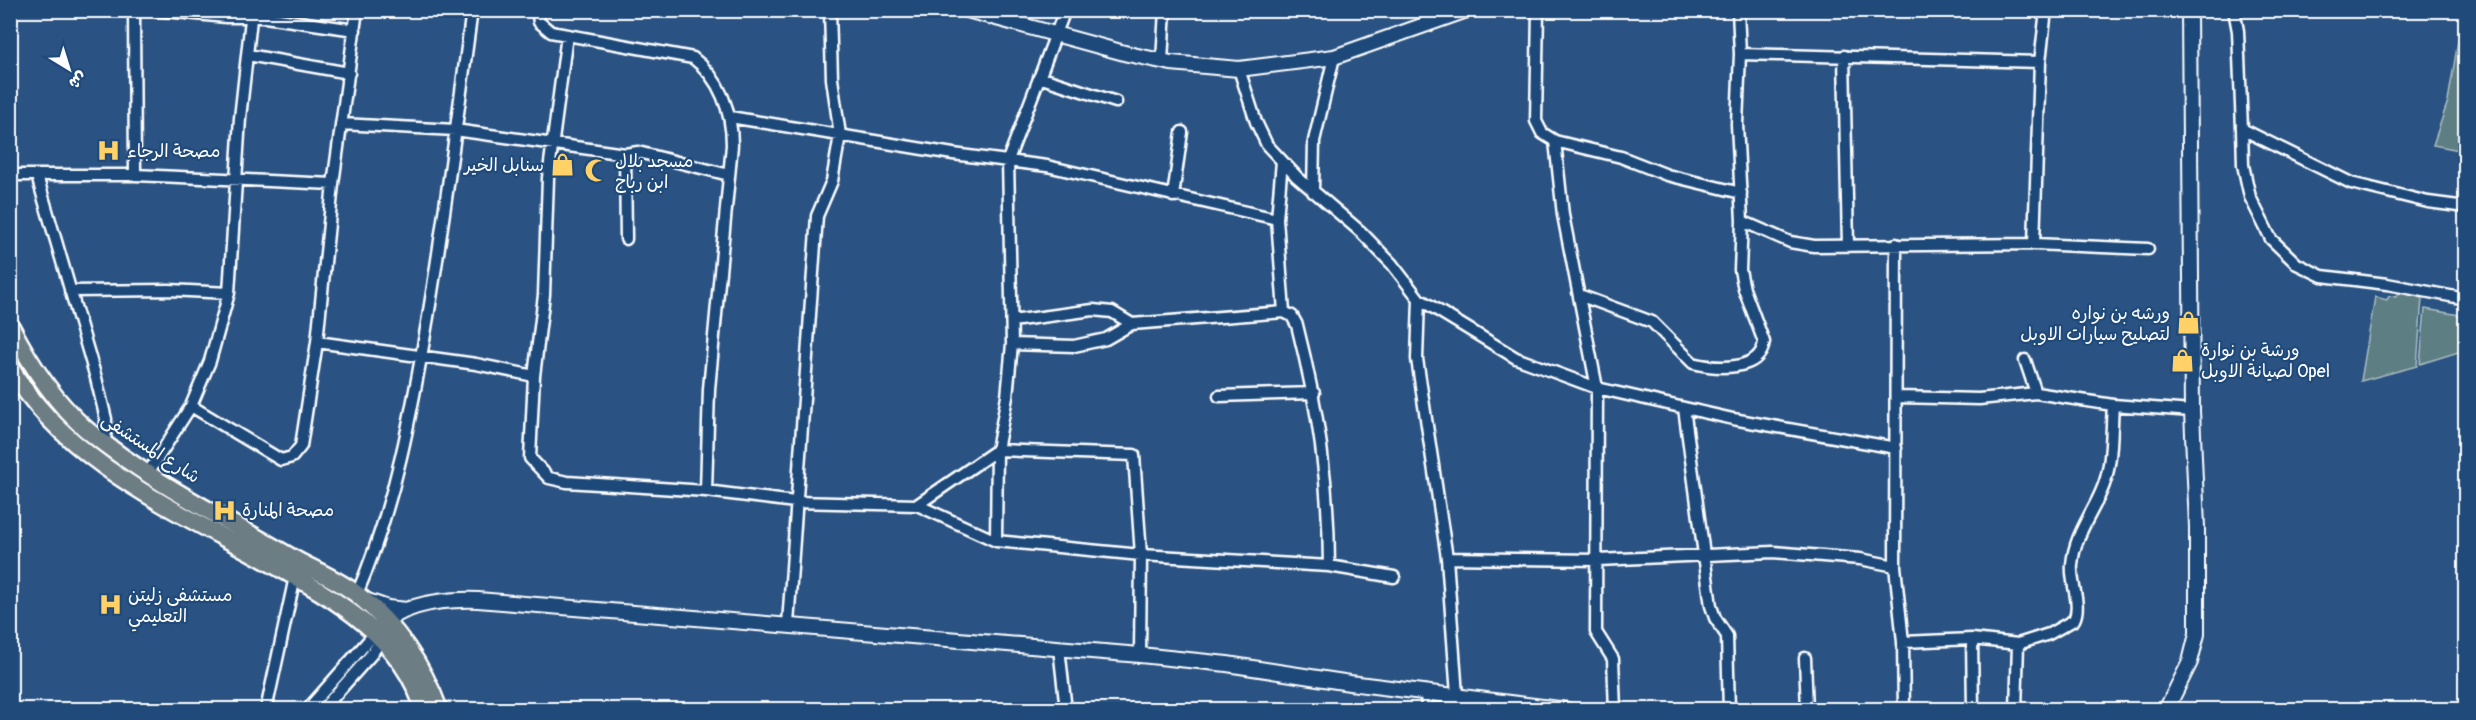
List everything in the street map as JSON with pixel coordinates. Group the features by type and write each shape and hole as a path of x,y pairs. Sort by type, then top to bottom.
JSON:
{"main road":[{"name":"شارع المستشفى","path":"10,325 27,359 54,396 86,430 148,473 360,597 384,630"},
{"name":"شارع المستشفى","path":"10,367 41,408 71,439 103,465 157,501 295,577 384,630"},
{"path":"384,630 416,685 424,710"},
{"path":"384,630 426,676 439,710"}],"street":[{"path":"134,10 135,175"},
{"path":"155,10 252,14 355,30"},
{"path":"191,406 281,460 291,457 301,446 317,342 333,184 357,10"},
{"path":"472,10 421,356 399,472 360,597 388,608 407,610 446,600 478,600 1140,655 1227,664 1529,707 1567,710"},
{"path":"537,10 543,26 567,35 693,57 705,66 714,79 730,117 732,146 709,389 706,491"},
{"path":"788,624 817,216 832,181 840,135 832,79 830,10"},
{"path":"968,10 1054,35 1162,61 1239,69 1334,57 1467,10"},
{"path":"996,541 997,450 1007,397 1012,344 1008,160 1065,10"},
{"path":"1162,61 1165,10"},
{"path":"1538,10 1536,121 1542,133 1555,141 1621,157 1668,175 1741,193"},
{"path":"1579,295 1652,322 1694,363 1744,365 1759,357 1764,342 1744,289 1740,270 1742,221 1737,124 1740,54 1738,10"},
{"path":"2034,244 2040,62 2046,10"},
{"path":"2166,710 2190,662 2197,634 2197,527 2192,411 2189,10"},
{"path":"2234,10 2238,31 2242,165 2250,197 2271,239 2297,264 2322,276 2387,284 2466,299"},
{"path":"148,473 191,406 210,361 229,292 236,180 252,14"},
{"path":"567,35 551,144 544,233 543,295 534,376 530,458 549,478 567,482 706,491 795,502 917,505 996,541 1141,555 1329,566 1394,577"},
{"path":"1740,54 2040,62"},
{"path":"248,55 348,74"},
{"path":"1844,56 1848,246"},
{"path":"1313,192 1314,141 1334,57"},
{"path":"1239,69 1259,130 1267,145 1282,161 1313,192 1369,240 1392,264 1419,299 1516,358 1597,388 1684,408 1896,448"},
{"path":"1039,77 1116,102"},
{"path":"730,117 952,154 1047,166 1277,219"},
{"path":"341,124 455,130 625,154 638,152 729,175"},
{"path":"2242,129 2351,183 2376,191 2466,207"},
{"path":"1173,196 1182,132"},
{"path":"1555,141 1563,215 1597,388 1596,633 1613,659 1615,710"},
{"path":"625,154 626,239"},
{"path":"1282,161 1277,219 1284,312"},
{"path":"10,175 135,175 333,184"},
{"path":"37,176 103,407 105,443"},
{"path":"1742,221 1790,242 1814,246 2034,244 2148,249"},
{"path":"1896,244 1898,397 1895,566 1903,642 1904,710"},
{"path":"70,291 229,292"},
{"path":"1419,299 1417,358 1447,558 1457,695"},
{"path":"1012,321 1094,310 1112,312 1132,324"},
{"path":"1012,344 1074,346 1095,343 1118,334 1132,324 1284,312 1292,316 1297,325 1314,393 1327,483 1329,566"},
{"path":"317,342 476,364 534,376"},
{"path":"2025,360 2036,393"},
{"path":"1219,396 1314,393"},
{"path":"1898,397 1979,399 2036,393 2113,405 2192,411"},
{"path":"1903,642 1972,639 2018,644 2063,627 2076,617 2071,569 2073,554 2079,535 2104,482 2113,405"},
{"path":"1684,408 1703,556 1713,612 1727,636 1729,710"},
{"path":"917,505 997,450 1134,455 1141,555 1140,655"},
{"path":"1447,558 1598,560 1773,552 1818,554 1895,566"},
{"path":"266,710 295,577"},
{"path":"307,710 384,630 407,610"},
{"path":"322,710 370,656 384,630"},
{"path":"1972,639 1973,710"},
{"path":"2016,710 2018,644"},
{"path":"1059,648 1065,710"},
{"path":"1805,658 1807,710"},
{"path":"1426,692 1427,710"}],"green space":[{"path":"2458,41 2465,41 2465,151 2433,145 2448,101"},
{"path":"2398,291 2422,298 2417,366 2361,381 2375,297 2387,300 2389,296 2396,297"},
{"path":"2425,309 2465,316 2465,350 2420,364"}],"place":[{"name":"مصحة الرجاء","path":"109,151"},
{"name":"سنابل الخير","path":"562,165"},
{"name":"مسجد بلال ابن رباح","path":"597,171"},
{"name":"ورشه بن نواره لتصليح سيارات الاوبل","path":"2188,323"},
{"name":"ورشة بن نوارة لصيانة الاوبل Opel","path":"2183,360"},
{"name":"مصحة المنارة","path":"224,510"},
{"name":"مستشفى زليتن التعليمي","path":"110,605"}]}
